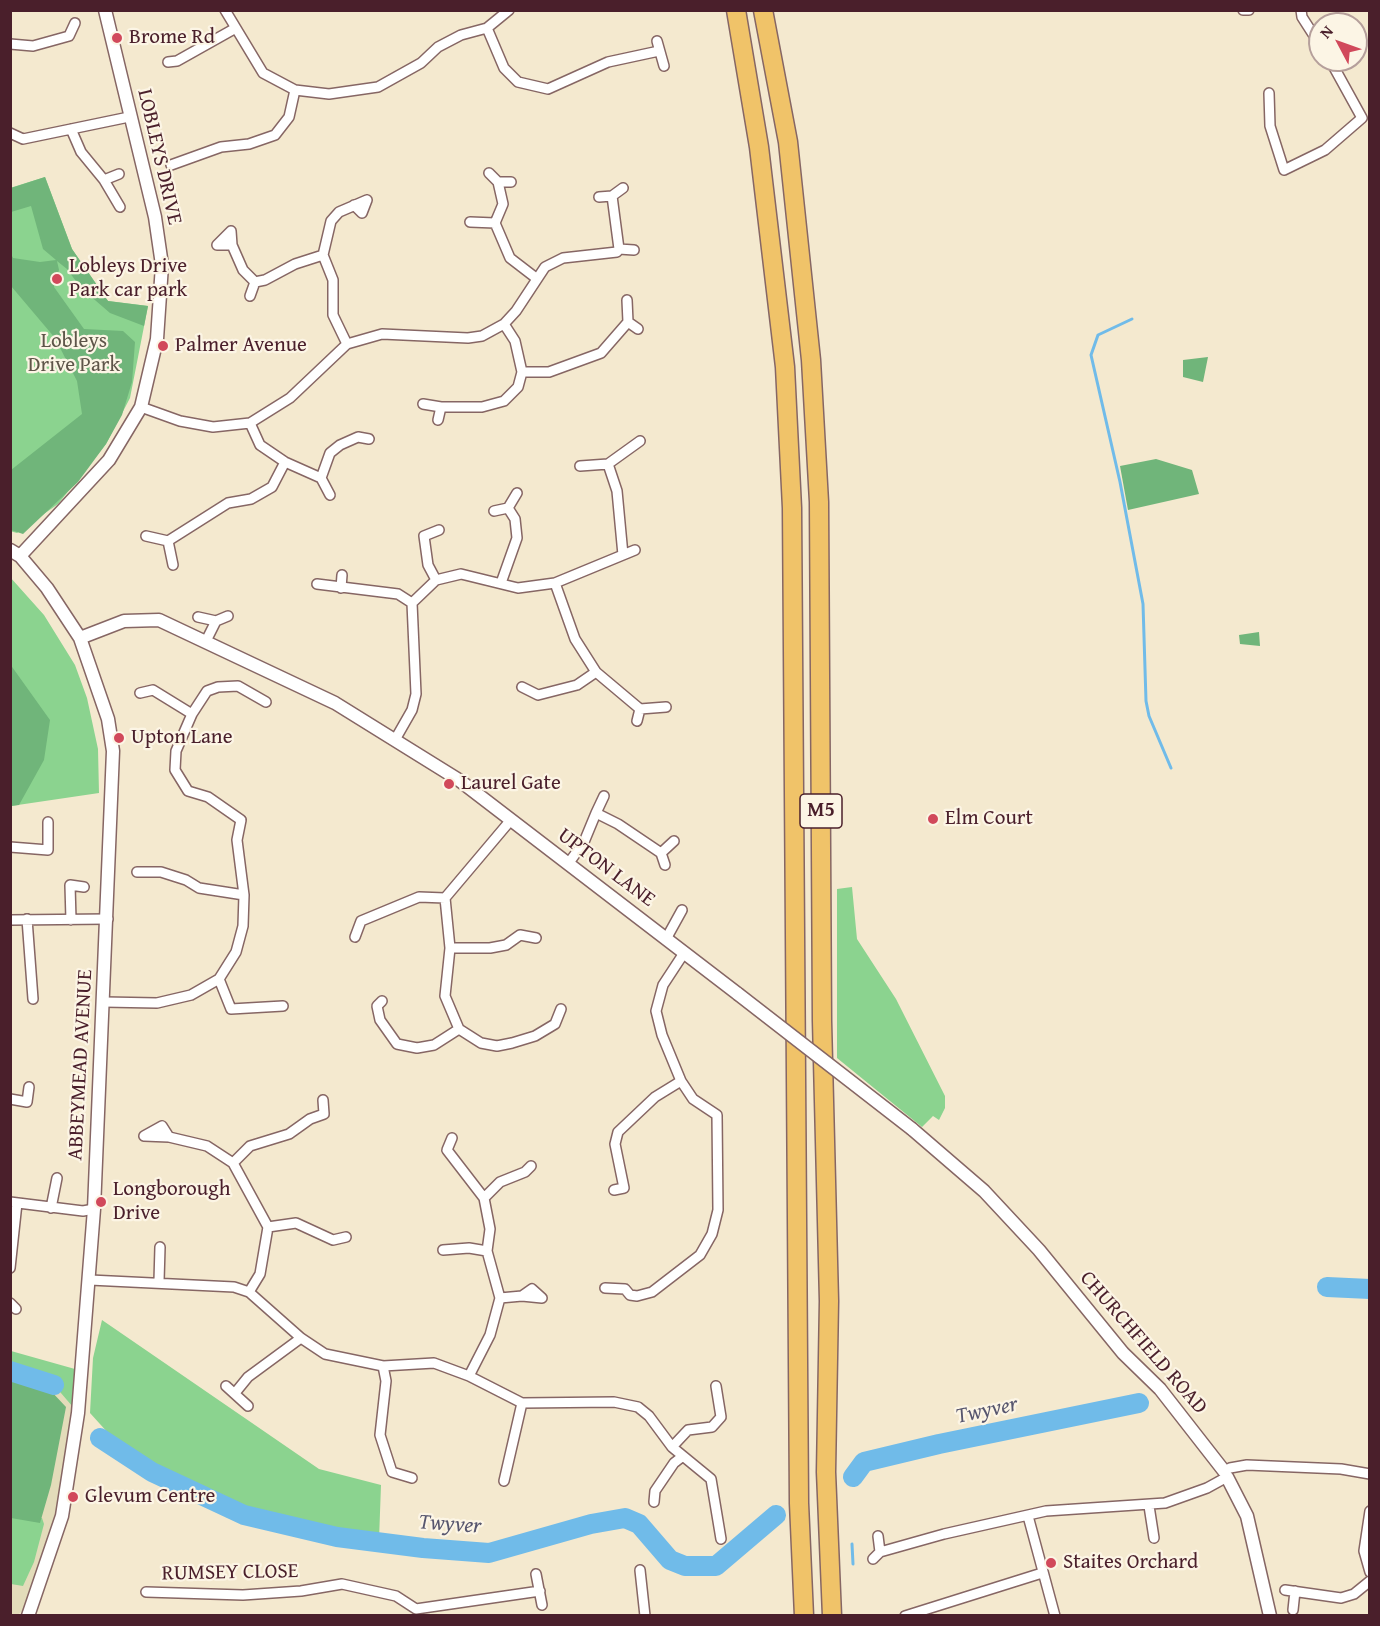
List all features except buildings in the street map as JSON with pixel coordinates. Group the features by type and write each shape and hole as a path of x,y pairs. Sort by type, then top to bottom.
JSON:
{"highway":[{"name":"M5","path":"736,10 759,147 785,367 792,508 798,1479 804,1616"},
{"name":"M5","path":"763,10 788,142 811,360 819,502 822,1021 829,1302 826,1472 831,1616"}],"street":[{"name":"LOBLEYS DRIVE","path":"15,553 109,460 141,407 157,339 162,265 155,217 105,10"},
{"path":"225,10 234,29 263,73 295,90 329,94 378,87 421,63 438,47 460,35 487,28 509,10"},
{"path":"1243,10 1248,10"},
{"path":"1301,10 1302,17 1308,26"},
{"path":"10,44 33,46 69,36 75,23"},
{"path":"487,28 504,68 518,82 548,89 608,62 658,46 664,66"},
{"path":"168,62 177,61 234,29"},
{"path":"1269,93 1270,126 1284,170 1325,150 1366,120 1337,72"},
{"path":"171,165 203,152 275,135 289,117 295,90"},
{"path":"10,133 23,139 129,117"},
{"path":"71,129 81,152 104,180 120,207"},
{"path":"203,152 209,161"},
{"path":"489,172 498,182 503,204 495,223 510,258 536,278"},
{"path":"104,180 118,174"},
{"path":"498,182 511,182"},
{"path":"599,197 612,196 623,188"},
{"path":"612,196 619,249"},
{"path":"347,344 333,315 333,280 323,255 331,222 339,212 367,200"},
{"path":"470,222 495,223"},
{"path":"232,245 217,245 231,231 232,245 243,270 255,282"},
{"path":"141,407 180,421 213,427 250,423 290,398 347,344 382,334 468,338 482,336 504,324 516,311 545,267 563,258 617,252 619,249 634,250"},
{"path":"255,282 265,280 295,264 323,255"},
{"path":"250,296 255,282"},
{"path":"625,305 628,322 638,329"},
{"path":"522,372 549,372 601,353 628,322"},
{"path":"423,404 441,407 482,407 504,401 518,387 522,372 515,341 504,324"},
{"path":"438,420 441,407"},
{"path":"250,423 260,445 285,462 321,478 330,495"},
{"path":"321,478 330,453 340,445 364,438"},
{"path":"580,466 608,465 640,441"},
{"path":"146,536 168,541 228,503 251,499 272,487 285,462"},
{"path":"608,465 617,491 623,555"},
{"path":"494,511 508,508 518,493"},
{"path":"501,584 517,538 515,519 508,508"},
{"path":"436,580 428,565 425,532 439,530"},
{"path":"168,541 173,565"},
{"path":"396,738 412,710 416,693 412,603 436,580 460,574 518,588 555,583 635,550"},
{"name":"ABBEYMEAD AVENUE","path":"15,553 47,588 80,638 105,709 113,751 108,920 94,1209 78,1413 62,1516 39,1588 29,1610 16,1616"},
{"path":"341,588 342,575"},
{"path":"555,583 575,639 596,672 640,709 666,707"},
{"path":"317,584 398,594 412,603"},
{"path":"198,617 216,621 228,616"},
{"name":"UPTON LANE","path":"80,638 124,621 159,620 318,694 396,738 459,780 917,1132"},
{"path":"206,641 216,621"},
{"path":"522,687 538,695 577,685 596,672"},
{"path":"104,1002 157,1003 191,995 219,979 236,952 243,926 244,895 237,840 241,820 208,797 188,791 177,776 176,751 192,714 207,691 218,687 238,686 266,702"},
{"path":"140,693 153,690 192,714"},
{"path":"637,721 640,709"},
{"path":"568,864 584,842 604,796"},
{"path":"596,813 618,824 661,853 665,865"},
{"path":"510,821 444,898 450,948 445,996 459,1029 481,1043 497,1046 535,1036 559,1026 561,1009"},
{"path":"10,847 48,850 48,822"},
{"path":"661,853 674,842"},
{"path":"137,872 161,872 186,880 199,888 244,895"},
{"path":"71,920 70,885 84,887"},
{"path":"355,937 361,921 419,897 444,898"},
{"path":"666,939 682,910"},
{"path":"352,912 361,921"},
{"path":"27,919 33,999"},
{"path":"10,920 108,920"},
{"path":"516,925 520,935"},
{"path":"450,948 490,948 506,945 520,935 536,938"},
{"path":"605,1288 625,1289 630,1295 637,1296 652,1292 682,1272 700,1255 712,1234 718,1210 717,1115 693,1099 681,1081 662,1035 656,1011 663,984 684,953"},
{"path":"219,979 231,1009 283,1006"},
{"path":"382,1001 377,1005 380,1020 397,1044 405,1047 434,1045 459,1029"},
{"path":"614,1190 629,1186 615,1144 614,1129 660,1093 681,1081"},
{"path":"10,1099 27,1102 29,1087"},
{"path":"233,1163 250,1146 289,1134 310,1119 324,1114 323,1100"},
{"name":"CHURCHFIELD ROAD","path":"917,1132 984,1191 1039,1250 1123,1353 1160,1389 1226,1474 1247,1516 1270,1616"},
{"path":"144,1136 169,1137 207,1146 233,1163 268,1227 260,1274 249,1292"},
{"path":"452,1138 447,1150 484,1198 490,1229 487,1251 500,1298 490,1335 469,1376"},
{"path":"484,1198 500,1182 528,1172"},
{"path":"51,1208 60,1183"},
{"path":"10,1268 14,1203 82,1211 94,1209"},
{"path":"268,1227 296,1223 333,1240 346,1237"},
{"path":"159,1247 159,1281"},
{"path":"443,1250 469,1248 487,1251"},
{"path":"90,1280 159,1281 234,1287 249,1292 301,1338 325,1354 383,1366 434,1363 469,1376 522,1403 626,1403 638,1407 649,1416 672,1447 711,1479 721,1539"},
{"path":"500,1298 522,1296"},
{"path":"235,1393 248,1377 301,1338"},
{"path":"383,1366 386,1382 380,1435 392,1472 412,1478"},
{"path":"226,1386 248,1406"},
{"path":"672,1447 688,1430 712,1427 721,1417 716,1386"},
{"path":"504,1481 522,1403"},
{"path":"654,1502 654,1491 674,1463 683,1456"},
{"path":"873,1560 880,1552 944,1534 1028,1516 1071,1508 1149,1506 1207,1488 1226,1474 1247,1465 1341,1469 1370,1474"},
{"path":"506,1469 517,1472"},
{"path":"1149,1506 1154,1538"},
{"path":"1370,1511 1364,1551 1370,1572"},
{"path":"1028,1516 1055,1616"},
{"path":"878,1536 880,1552"},
{"path":"640,1570 644,1585 645,1616"},
{"path":"905,1616 925,1612 1042,1574"},
{"path":"536,1575 542,1605"},
{"path":"1285,1590 1341,1598 1354,1594 1370,1581"},
{"name":"RUMSEY CLOSE","path":"147,1592 243,1595 301,1591 342,1584 396,1596 416,1612 540,1591"},
{"path":"632,1586 644,1585"},
{"path":"1293,1610 1295,1591"}],"shaded area":[{"path":"10,1371 54,1385 78,1413 62,1516 30,1605 16,1616 10,1615"}],"green space":[{"name":"Lobleys Drive Park","path":"45,177 72,249 108,301 148,306 130,398 106,444 58,504 17,533 10,531 10,188"},
{"path":"45,177 72,249 108,301 148,306 144,326 110,313 81,288 67,269 57,261 59,270 54,287 84,329 123,331 135,342 132,382 122,415 106,444 78,482 23,534 11,530 11,470 82,414 77,381 55,338 11,286 11,254 13,258 40,262 56,260 43,249 31,206 11,212 11,188"},
{"path":"1208,357 1203,382 1183,377 1183,360"},
{"path":"1156,459 1192,470 1199,494 1128,510 1120,466"},
{"path":"10,577 44,615 75,665 87,698 98,749 99,793 11,806"},
{"path":"1259,632 1260,646 1240,644 1239,635"},
{"path":"10,664 50,720 44,760 19,805 11,806"},
{"path":"852,887 857,939 896,999 945,1096 945,1108 939,1120 933,1116 922,1127 837,1058 837,889"},
{"path":"102,1320 319,1469 381,1485 379,1540 334,1539 241,1517 148,1477 90,1413 93,1358"},
{"path":"11,1351 82,1371 78,1413 54,1385 11,1371"},
{"path":"10,1376 50,1390 66,1407 51,1485 40,1523 11,1518"},
{"path":"11,1513 42,1518 44,1524 34,1562 23,1586 11,1584"}],"waterway":[{"path":"1132,319 1098,335 1091,355 1120,482 1143,604 1146,701 1149,716 1171,768"},
{"name":"Twyver","path":"1327,1287 1370,1289"},
{"name":"Twyver","path":"10,1371 54,1385"},
{"name":"Twyver","path":"853,1477 864,1462 939,1444 1139,1403"},
{"name":"Twyver","path":"100,1438 152,1472 244,1515 337,1537 423,1548 489,1553 591,1524 625,1518 639,1524 670,1560 685,1566 716,1566 776,1515"},
{"path":"852,1544 853,1564"}],"place":[{"name":"Brome Rd","path":"117,38"},
{"name":"Lobleys Drive Park car park","path":"57,279"},
{"name":"Palmer Avenue","path":"163,346"},
{"name":"Upton Lane","path":"119,738"},
{"name":"Laurel Gate","path":"449,784"},
{"name":"Elm Court","path":"933,819"},
{"name":"Longborough Drive","path":"101,1202"},
{"name":"Glevum Centre","path":"73,1497"},
{"name":"Staites Orchard","path":"1051,1563"}]}
